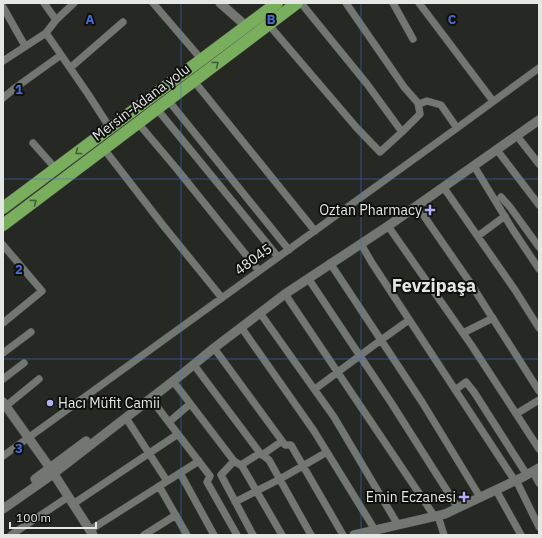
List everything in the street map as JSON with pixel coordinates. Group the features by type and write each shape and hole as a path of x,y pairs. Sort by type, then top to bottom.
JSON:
{"highway":[{"name":"Mersin-Adana yolu","path":"3,208 277,3"},
{"name":"Mersin-Adana yolu","path":"3,225 299,3"}],"main road":[{"path":"220,3 246,26"},
{"path":"330,263 361,238 471,163 539,114"},
{"path":"3,503 52,471 126,418 285,294 444,188 539,120"},
{"path":"3,509 200,354 214,348"},
{"path":"5,407 29,437 91,533"},
{"path":"354,535 445,514 533,471"}],"street":[{"path":"44,3 56,20"},
{"path":"3,60 46,33 56,20 74,3"},
{"path":"153,3 202,60"},
{"path":"299,3 367,84 402,132"},
{"path":"268,25 356,127 380,152 420,114 418,103 404,87 346,3"},
{"path":"393,3 413,39"},
{"path":"419,3 493,101"},
{"path":"3,7 25,46"},
{"path":"70,68 123,22"},
{"path":"46,33 110,128"},
{"path":"3,98 61,55"},
{"name":"48045","path":"3,456 539,68"},
{"path":"194,81 314,231"},
{"path":"168,100 288,250"},
{"path":"418,103 427,101 441,105 457,128"},
{"path":"157,109 278,257"},
{"path":"138,123 259,271"},
{"path":"517,136 539,164"},
{"path":"33,143 56,169"},
{"path":"104,149 222,298"},
{"path":"497,150 539,205"},
{"path":"474,166 539,269"},
{"path":"444,188 515,290 539,328"},
{"path":"501,197 539,247"},
{"path":"417,206 469,280 539,391"},
{"path":"478,236 505,216"},
{"path":"388,226 462,333 539,449"},
{"path":"361,244 372,264 515,481 539,527"},
{"path":"3,246 42,291 5,318"},
{"path":"330,263 422,402 480,497"},
{"path":"308,278 392,404 458,508"},
{"path":"285,294 437,516 444,535"},
{"path":"260,313 334,417 398,525"},
{"path":"462,333 493,318"},
{"path":"315,389 409,320"},
{"path":"241,327 314,431 375,530"},
{"path":"3,353 30,332"},
{"path":"214,348 284,445 291,445 343,535"},
{"path":"3,380 24,363"},
{"path":"194,365 261,454 270,460 311,535"},
{"path":"5,407 39,379"},
{"path":"173,381 234,461 242,466 282,535"},
{"path":"455,390 466,382 533,471 539,483"},
{"path":"151,398 210,476 207,482 237,535"},
{"path":"516,414 539,400"},
{"path":"169,422 190,404"},
{"path":"126,418 167,481"},
{"path":"11,535 71,501 178,434"},
{"path":"241,465 282,441"},
{"path":"235,502 257,492 327,452"},
{"path":"91,533 159,486 199,461"},
{"path":"234,461 220,475 253,535"},
{"path":"180,473 214,535"},
{"path":"159,486 187,535"},
{"path":"496,490 521,535"},
{"path":"144,535 176,515"}],"place":[{"name":"Oztan Pharmacy","path":"430,210"},
{"name":"Hacı Müfit Camii","path":"50,403"},
{"name":"Emin Eczanesi","path":"464,497"}],"district":[{"name":"Fevzipaşa","path":"434,285"}]}
